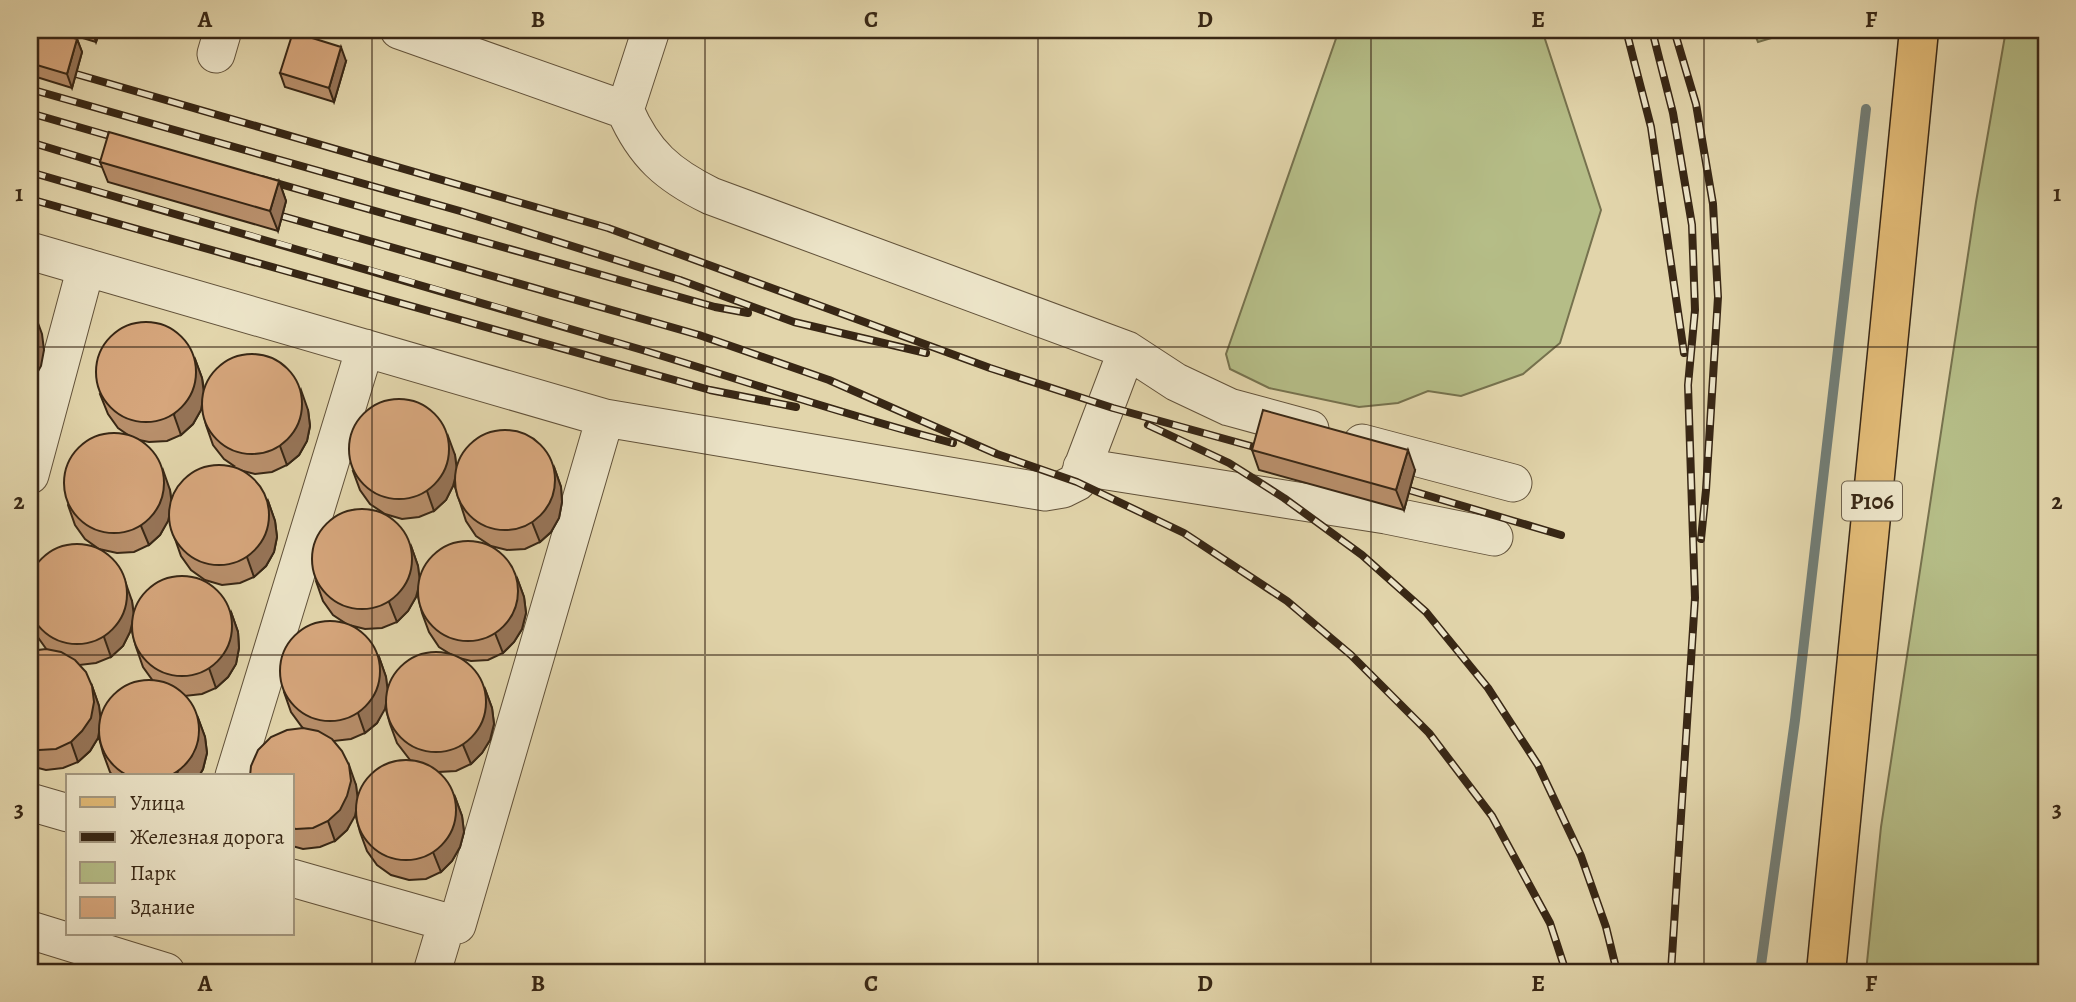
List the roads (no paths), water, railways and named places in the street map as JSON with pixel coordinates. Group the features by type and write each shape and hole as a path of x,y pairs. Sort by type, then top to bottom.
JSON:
{"main road":[{"name":"Р106","path":"1826,972 1919,30"}],"lane":[{"path":"398,30 625,110"},
{"path":"651,30 625,110 635,131 655,158 683,182 711,196 1127,350 1176,382 1230,407 1513,484"},
{"path":"30,251 606,418 1045,492 1063,489 1077,482 1127,350"},
{"path":"30,475 86,267"},
{"path":"235,774 365,348"},
{"path":"294,879 457,925 606,418"},
{"path":"1082,467 1386,515 1494,537"},
{"path":"30,802 66,812"},
{"path":"432,972 447,922"},
{"path":"30,930 166,972"}],"waterway":[{"path":"1760,972 1795,720 1866,109"}],"railway":[{"path":"1626,30 1651,127 1684,353"},
{"path":"1652,30 1673,113 1692,225 1695,310 1688,385 1695,598 1671,972"},
{"path":"1674,30 1696,104 1713,204 1718,297 1701,539"},
{"path":"76,74 608,228 990,368 1113,408 1265,450"},
{"path":"30,89 460,211 680,280 794,322 926,353"},
{"path":"30,113 127,141"},
{"path":"30,142 112,167"},
{"path":"30,172 953,443"},
{"path":"262,179 715,307 748,313"},
{"path":"30,199 710,390 796,407"},
{"path":"282,216 699,335 829,380 997,454 1077,482 1184,533 1287,601 1351,655 1429,733 1492,816 1550,923 1566,972"},
{"path":"1148,425 1229,463 1284,498 1362,555 1426,612 1488,688 1538,765 1581,856 1606,927 1617,972"},
{"path":"1409,490 1561,535"}]}
